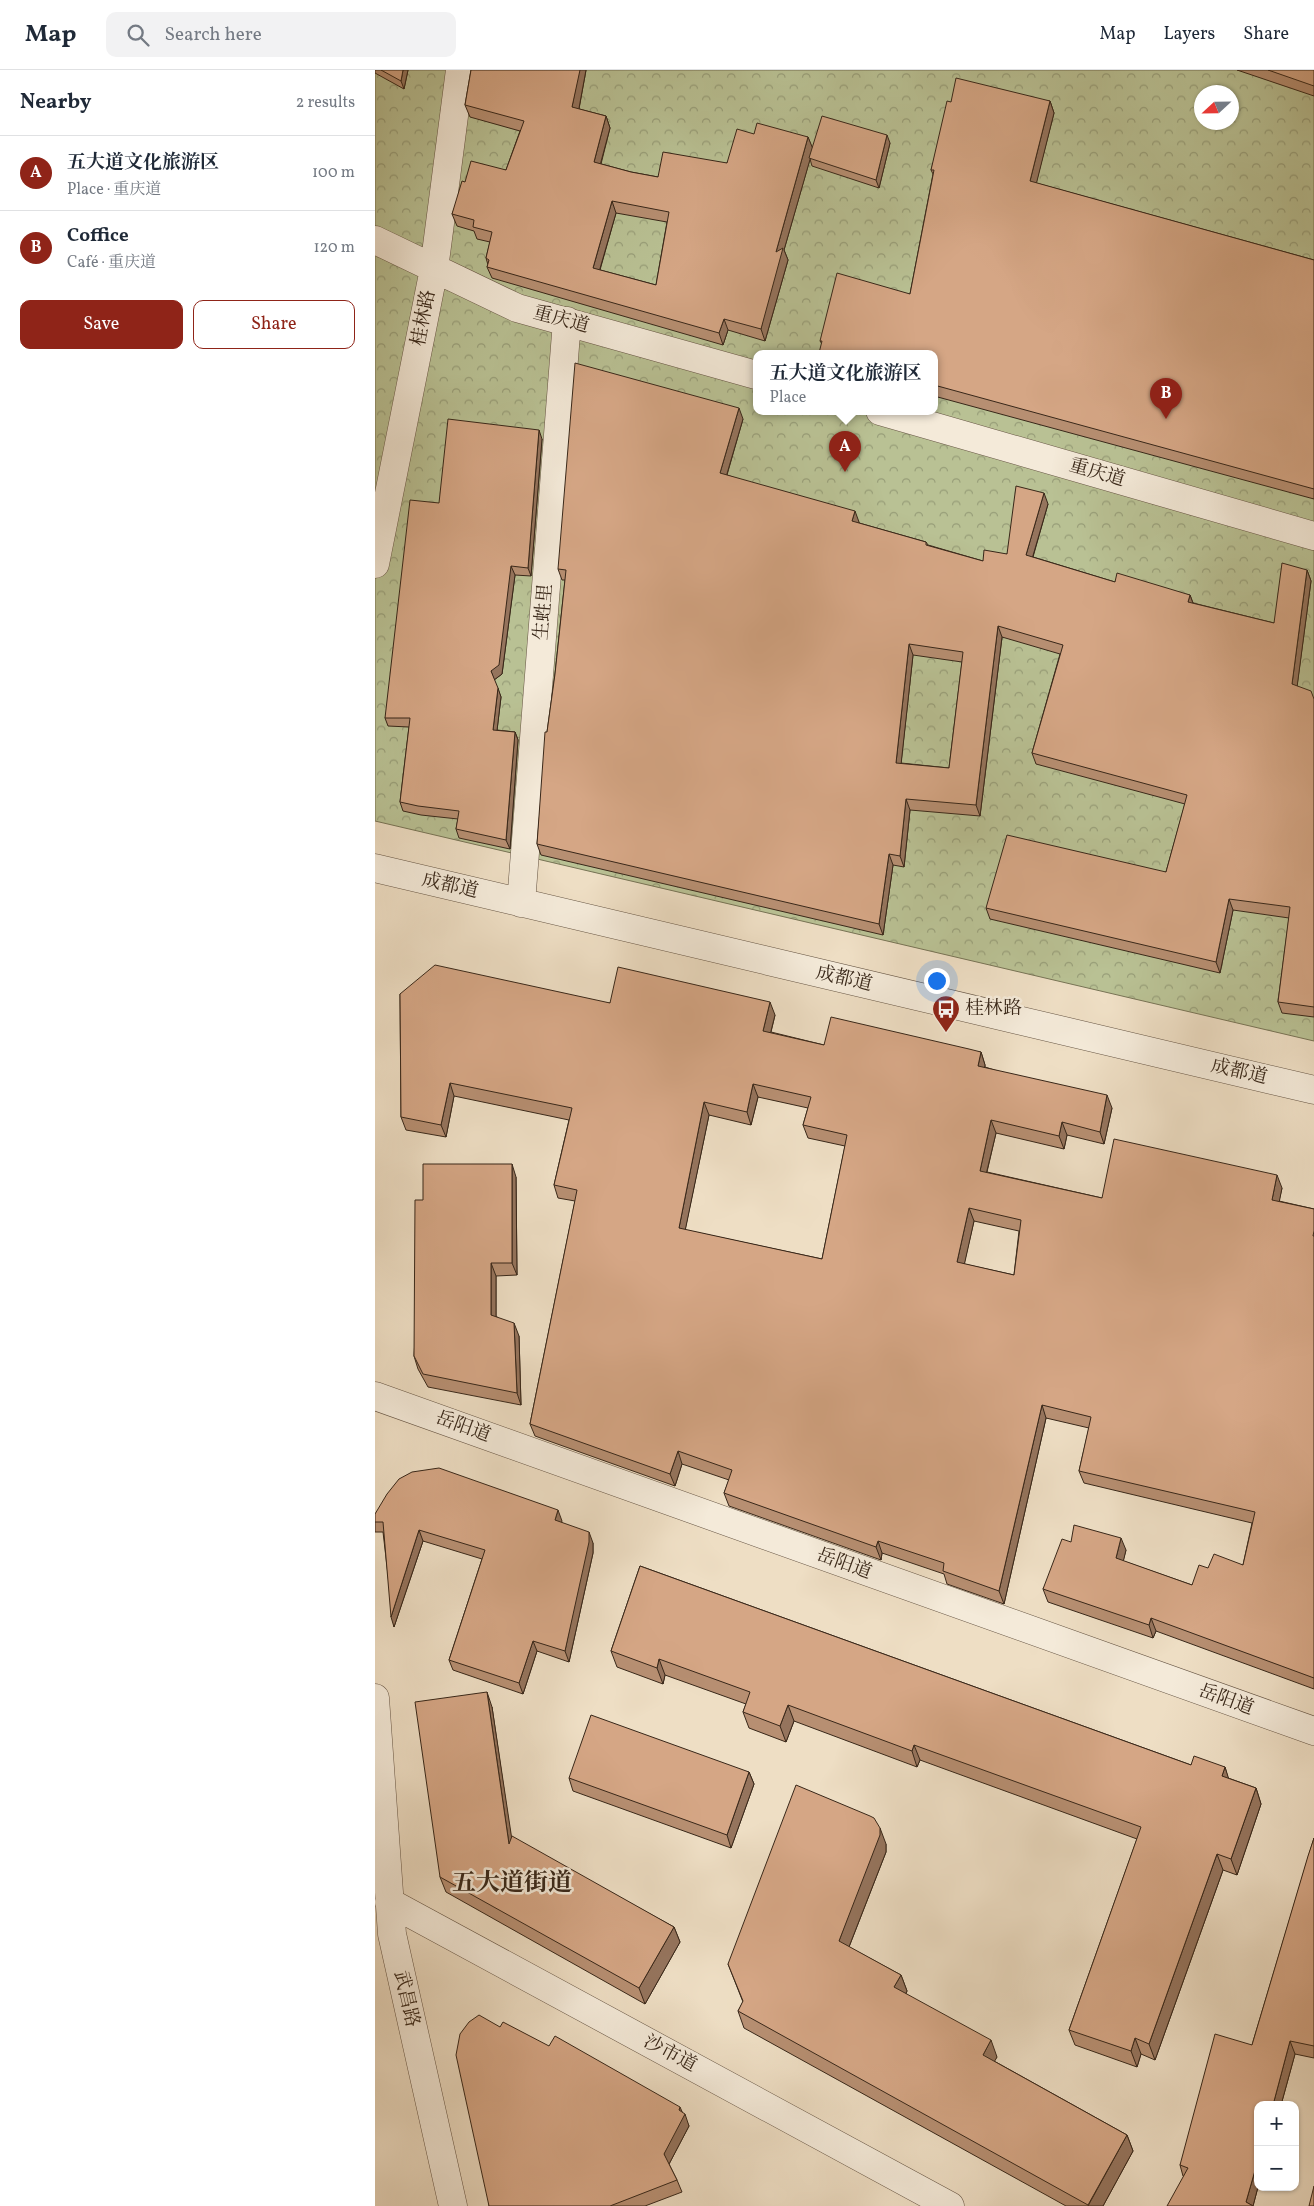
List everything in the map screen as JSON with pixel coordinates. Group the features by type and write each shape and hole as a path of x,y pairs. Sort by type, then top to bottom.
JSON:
{"street":[{"name":"桂林路","path":"375,564 434,269 460,70"},
{"name":"重庆道","path":"375,240 517,308 753,374"},
{"name":"生﨡里","path":"521,903 567,321"},
{"name":"重庆道","path":"894,415 1314,536"},
{"name":"成都道","path":"375,868 1314,1090"},
{"name":"岳阳道","path":"375,1396 1314,1732"},
{"name":"武昌路","path":"375,1698 382,1905 392,1934 453,2206"},
{"name":"沙市道","path":"382,1905 950,2206"}],"green space":[{"path":"375,70 1314,70 1314,1041 375,821"}],"building":[{"path":"381,70 403,70 401,81"},
{"path":"471,70 580,70 572,107 606,116 594,162 658,177 663,152 727,163 737,129 754,134 757,123 808,137 776,252 783,248 761,329 724,319 719,333 487,267 489,260 486,258 492,232 473,227 474,220 452,214 462,181 465,182 471,161 506,170 524,121 465,105","holes":["612,201 669,212 656,285 593,268"]},
{"path":"1268,70 1314,70 1314,86"},
{"path":"956,78 1050,101 1030,181 1314,260 1314,489 938,386 938,350 820,350 822,341 820,341 837,273 910,294 934,170 931,170 947,101 951,102"},
{"path":"822,116 887,135 876,180 809,158"},
{"path":"575,363 739,408 720,473 855,511 852,521 926,542 926,545 983,561 984,550 1007,554 1016,486 1044,493 1026,555 1115,582 1117,573 1190,595 1188,602 1274,623 1282,563 1307,570 1292,684 1311,691 1314,699 1314,1007 1278,1002 1290,907 1229,899 1216,962 986,908 1007,835 1166,872 1187,795 1032,753 1063,645 998,626 976,805 906,799 900,856 889,854 879,924 537,844 545,732 547,732 555,674 566,570 558,569","holes":["909,644 963,652 949,768 896,763"]},
{"path":"448,419 539,430 528,568 511,566 499,665 491,671 498,688 493,730 515,732 506,840 456,829 459,811 400,802 410,718 385,718 410,500 439,503"},
{"path":"435,965 610,1003 618,967 770,1002 763,1031 824,1045 831,1017 981,1052 978,1066 1107,1095 1100,1132 1062,1122 1059,1136 991,1120 980,1171 1102,1198 1114,1139 1277,1175 1272,1200 1314,1209 1314,1678 1151,1618 1149,1625 1043,1589 1062,1539 1071,1542 1074,1525 1121,1538 1116,1558 1192,1585 1199,1565 1208,1568 1214,1554 1243,1565 1255,1512 1079,1471 1091,1417 1042,1405 999,1591 943,1571 944,1563 878,1541 876,1547 724,1493 732,1470 678,1451 670,1474 530,1424 577,1190 554,1185 572,1108 450,1083 441,1125 401,1117 400,994","holes":["753,1084 811,1097 803,1125 847,1135 822,1259 679,1228 704,1102 747,1112","969,1208 1021,1220 1014,1275 957,1262"]},
{"path":"423,1164 512,1164 512,1263 491,1263 491,1315 514,1323 517,1393 423,1374 414,1356 415,1200 423,1200"},
{"path":"439,1468 558,1510 555,1520 589,1532 589,1542 565,1651 533,1641 519,1683 449,1660 485,1550 419,1530 391,1617 383,1522 375,1522 375,1514 399,1479 412,1472"},
{"path":"640,1566 1191,1765 1194,1756 1225,1767 1222,1776 1256,1788 1231,1859 1217,1854 1149,2044 1135,2038 1131,2051 1069,2030 1141,1827 914,1745 912,1751 788,1705 780,1726 743,1712 750,1692 659,1659 657,1668 611,1651"},
{"path":"487,1692 509,1844 512,1836 674,1927 639,1988 440,1877 415,1702"},
{"path":"591,1715 749,1772 727,1835 569,1778"},
{"path":"796,1785 874,1818 880,1828 880,1835 839,1941 901,1975 894,1987 991,2040 983,2055 1127,2135 1088,2205 738,2011 743,2001 728,1964"},
{"path":"1314,1838 1314,2046 1290,2041 1274,2101 1254,2101 1254,2174 1246,2202 1253,2206 1167,2206 1188,2168 1180,2165 1215,2034 1252,2045"},
{"path":"479,2015 500,2027 503,2022 549,2046 555,2036 680,2107 679,2110 685,2114 664,2154 677,2180 610,2206 489,2206 456,2055 460,2034 469,2022"},
{"path":"1314,2186 1314,2206 1309,2206"}],"place":[{"name":"Coffice","path":"1166,419"},
{"name":"五大道文化旅游区","path":"845,472"},
{"name":"桂林路","path":"946,1033"}],"district":[{"name":"五大道街道","path":"512,1884"}]}
